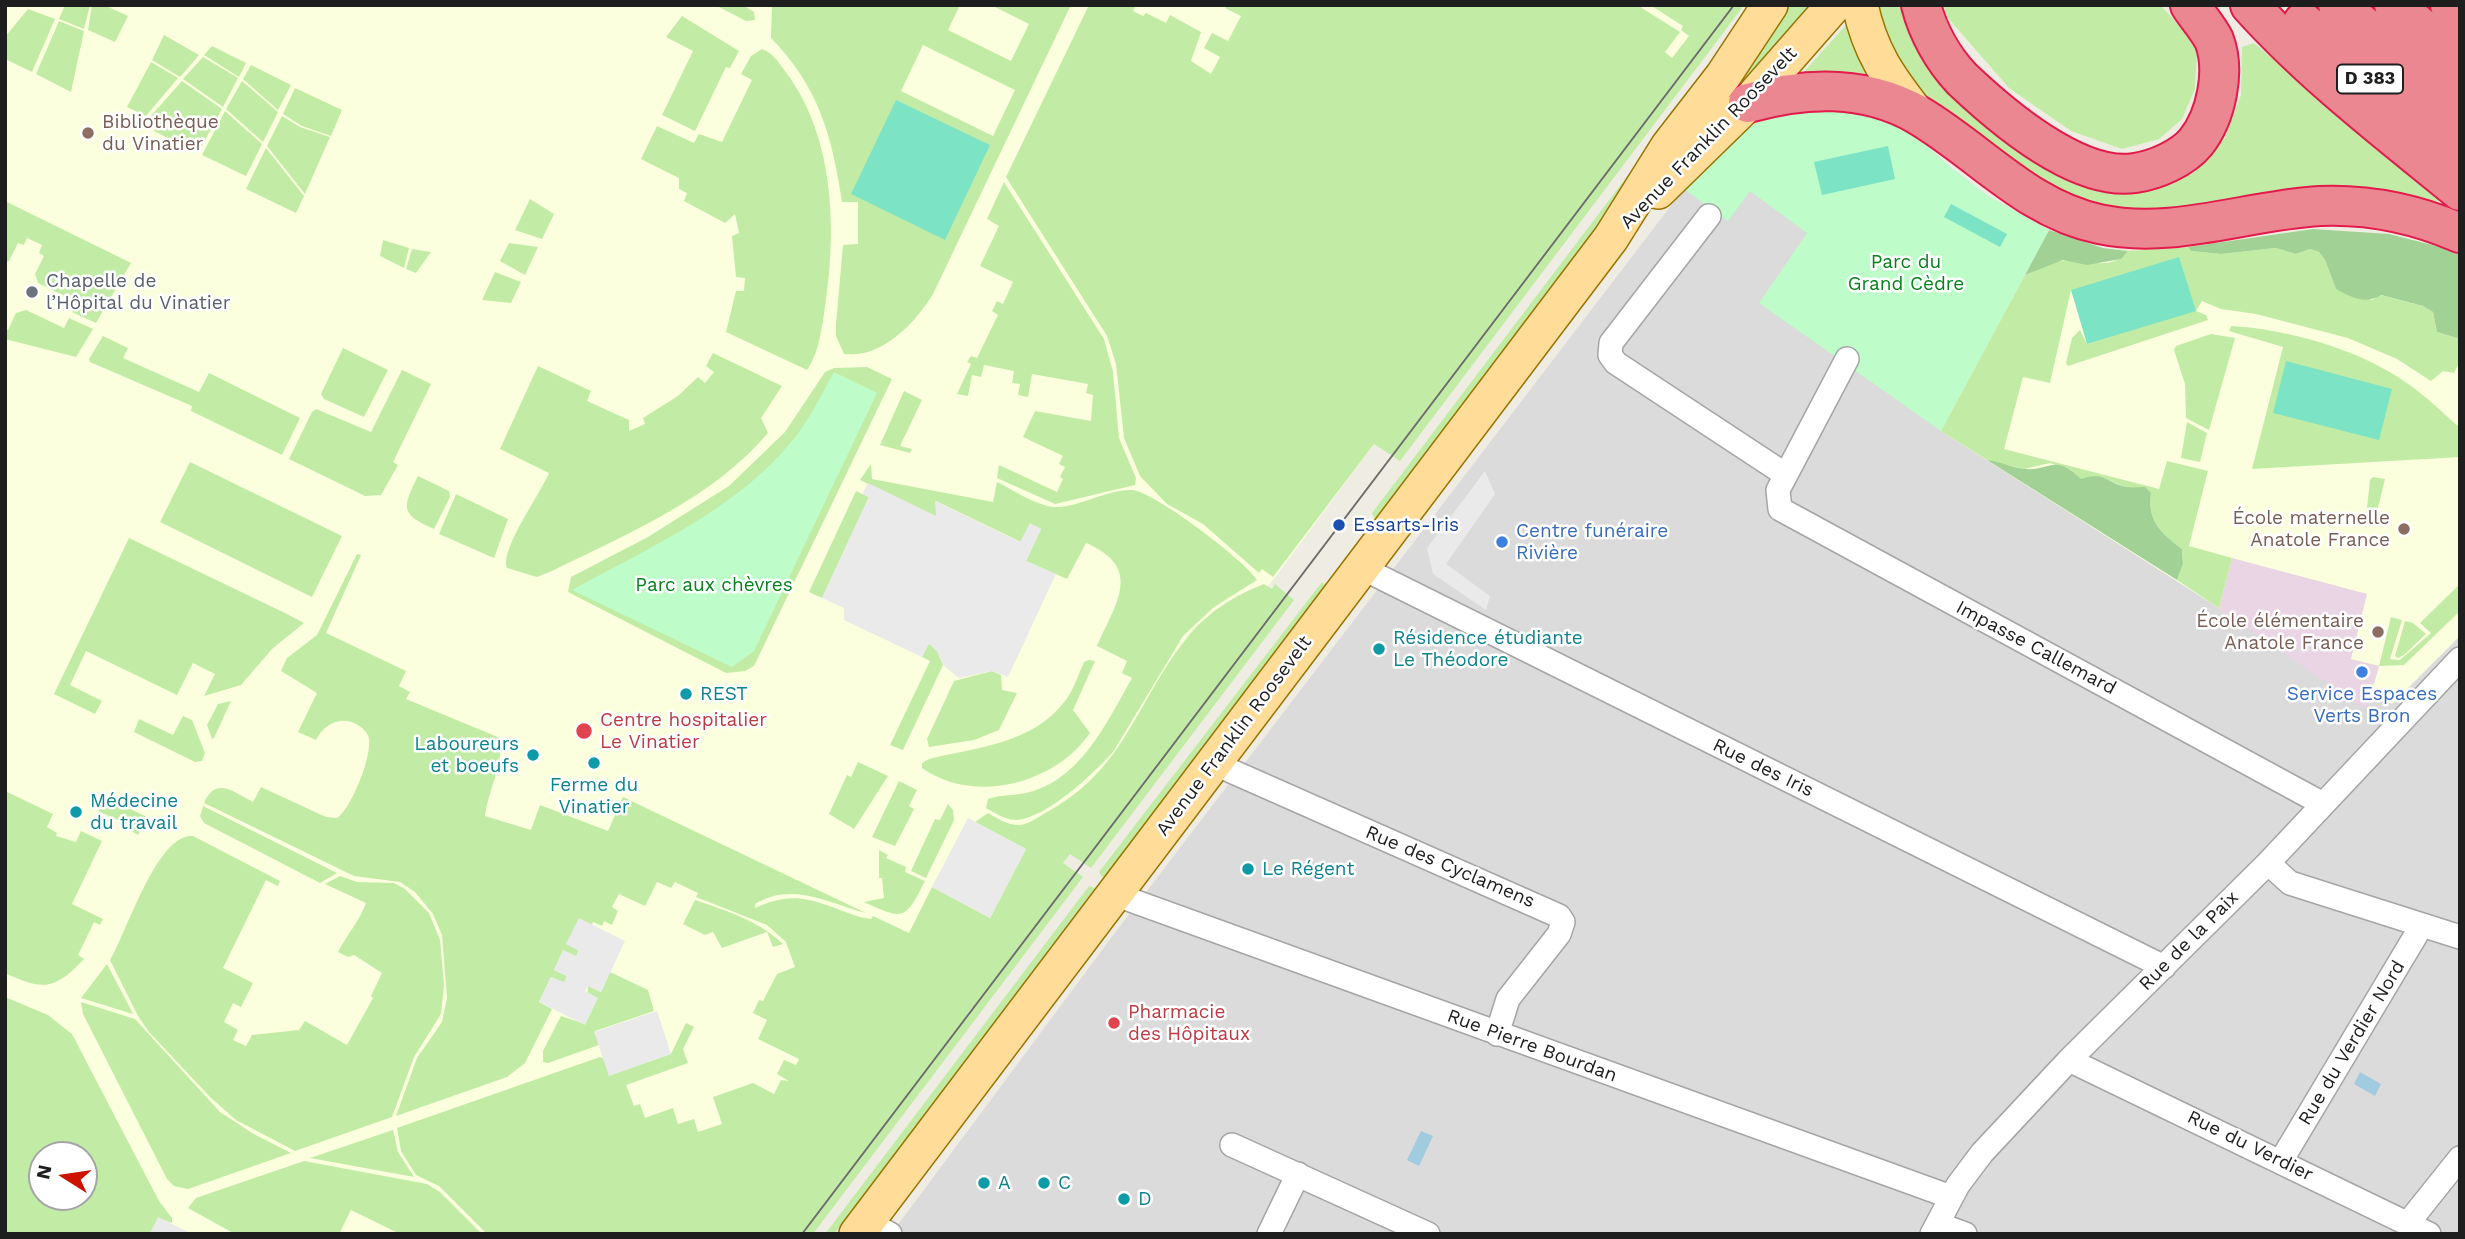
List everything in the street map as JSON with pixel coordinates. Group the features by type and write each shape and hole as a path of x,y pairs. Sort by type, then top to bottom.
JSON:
{"highway":[{"path":"1921,5 1930,31 1961,78 2005,115 2051,149 2073,161 2096,170 2135,173 2171,161 2196,143 2212,113 2219,72 2214,41 2190,5"},
{"path":"2250,5 2383,128 2460,191"},
{"name":"D 383","path":"2282,5 2460,150"},
{"path":"2338,5 2460,105"},
{"path":"2394,5 2460,60"},
{"path":"2450,5 2460,15"},
{"path":"1748,103 1818,89 1859,93 1917,114 2020,190 2061,212 2099,224 2143,229 2190,226 2320,206 2377,209 2428,219 2460,233"}],"main road":[{"name":"Avenue Franklin Roosevelt","path":"871,1230 1114,894 1611,238 1668,147 1723,76 1770,5"},
{"name":"Avenue Franklin Roosevelt","path":"1611,238 1748,103 1835,5"},
{"path":"1860,5 1866,33 1882,69 1917,114"}],"street":[{"path":"1709,216 1611,343 1610,355 1616,363 1786,475"},
{"name":"Impasse Callemard","path":"1847,359 1778,490 1780,509 2323,803"},
{"name":"Rue des Iris","path":"1362,568 2165,967"},
{"name":"Rue de la Paix","path":"1935,1229 1951,1197 1982,1153 2069,1060 2268,863 2460,659"},
{"name":"Rue des Cyclamens","path":"1213,763 1559,916 1563,922 1559,934 1508,999 1497,1034"},
{"path":"2268,863 2290,883 2460,937"},
{"name":"Rue Pierre Bourdan","path":"1114,894 1951,1197"},
{"name":"Rue du Verdier Nord","path":"2281,1161 2423,925"},
{"name":"Rue du Verdier","path":"2069,1060 2429,1234"},
{"path":"1232,1145 1429,1234"},
{"path":"2408,1223 2460,1158"},
{"path":"1269,1234 1298,1174"},
{"path":"1935,1229 1965,1234"}],"shaded area":[{"name":"Centre hospitalier Le Vinatier","path":"5,5 1713,5 1379,445 1374,444 1069,854 781,1234 5,1234"},
{"path":"1765,114 1917,137 1987,195 2049,230 2103,248 2128,251 2188,247 2313,229 2389,234 2460,252 2460,1234 891,1234 1114,934 1676,199 1740,127 1753,123"},
{"path":"2313,229 2389,234 2460,252 2460,636 2392,704 2371,695 2379,666 2351,659 2367,594 2232,558 2219,608 1941,431 2049,230 2103,248 2128,251 2188,247"},
{"path":"1485,471 1495,494 1446,564 1490,596 1486,610 1433,574 1427,548"},
{"path":"868,483 936,516 935,501 1020,542 1030,523 1041,529 1026,561 1056,574 1008,677 992,671 959,678 943,665 937,651 929,644 922,657 844,620 844,608 822,598 869,497 862,494"},
{"path":"2232,558 2368,594 2351,658 2379,666 2371,694 2374,698 2364,708 2219,609"},
{"path":"968,818 1026,849 990,918 932,887"},
{"path":"579,918 625,941 601,992 588,986 585,991 598,998 585,1025 539,1002 551,977 564,982 567,976 554,970 563,950 576,956 579,951 566,944"},
{"path":"657,1011 671,1054 609,1076 594,1032"},
{"path":"158,1217 192,1234 150,1234"}],"green space":[{"path":"65,5 90,5 84,29 59,19"},
{"path":"92,5 104,5 128,16 115,42 88,30"},
{"path":"715,5 743,5 754,12 755,20 746,21"},
{"path":"772,5 960,5 948,30 1011,61 1029,24 991,5 1071,5 933,294 907,327 872,351 844,354 836,336 843,245 858,244 858,202 842,202 828,134 821,114 801,75 771,38","holes":["923,45 1015,90 993,136 901,91"]},
{"path":"1089,5 1136,5 1133,11 1143,16 1146,13 1166,23 1170,15 1201,32 1191,61 1211,74 1220,57 1204,48 1212,33 1228,41 1241,16 1225,8 1227,5 1637,5 1680,32 1665,52 1672,58 1689,36 1681,30 1683,26 1650,5 1738,5 1742,8 1400,461 1374,444 1273,577 1262,569 1259,573 1203,524 1167,504 1140,476 1124,438 1116,364 1107,336 1006,177"},
{"path":"1781,5 1819,5 1683,150"},
{"path":"1872,5 1908,5 2048,166 2114,194 2156,190 2193,173 2225,138 2241,95 2242,47 2254,43 2440,200 2431,205 2249,200 2131,214 2088,205 2041,186 1912,93"},
{"path":"1943,5 2160,5 2186,32 2197,53 2195,89 2182,119 2159,139 2122,149 2071,131 2009,88 1948,18"},
{"path":"28,9 55,19 32,72 5,59 5,37"},
{"path":"682,16 739,51 730,68 726,67 695,131 662,115 693,51 666,37"},
{"path":"59,21 84,31 71,92 36,74"},
{"path":"1845,26 1852,28 1882,86 1794,83"},
{"path":"164,35 199,55 180,77 152,60"},
{"path":"212,46 246,63 239,77 204,55"},
{"path":"762,49 778,62 802,97 823,156 828,188 831,252 828,283 818,343 807,370 726,332 736,291 744,291 745,278 736,277 732,236 739,233 735,214 725,223 684,201 687,193 679,189 679,178 641,159 657,126 694,143 699,134 722,142 752,80 741,74 751,56"},
{"path":"203,57 238,78 223,107 183,79"},
{"path":"151,62 178,78 146,116 127,107"},
{"path":"251,65 291,85 278,110 243,79"},
{"path":"182,81 222,109 198,153 154,131 158,122 149,118"},
{"path":"242,81 278,112 263,142 226,109"},
{"path":"295,88 342,110 331,136 302,126 283,114"},
{"path":"896,100 990,145 945,240 851,194"},
{"name":"Parc du Grand Cèdre","path":"1868,103 1917,137 1987,195 2049,230 1941,431 1759,303 1807,233 1750,191 1728,221 1684,189 1740,127 1753,123 1765,114"},
{"path":"225,111 262,144 246,176 202,155"},
{"path":"282,116 300,127 330,137 305,194 267,146"},
{"path":"1653,142 1657,146 1375,519 1372,513"},
{"path":"1888,146 1895,179 1822,195 1814,162"},
{"path":"266,148 304,196 296,213 246,189"},
{"path":"1004,182 1104,339 1113,372 1119,438 1136,478 1135,485 1055,504 997,478 999,465 1057,492 1065,467 1059,464 1063,456 1023,437 1035,411 1091,421 1093,395 1086,393 1088,384 1032,374 1028,397 1018,395 1020,384 1012,383 1014,371 984,365 981,377 972,375 968,396 957,394 971,364 967,362 971,356 977,358 998,315 992,311 997,301 1003,304 1013,282 980,266 999,226 987,219"},
{"path":"530,199 554,214 542,239 515,230"},
{"path":"5,201 131,263 96,323 72,312 77,302 38,283 35,274 44,256 39,253 42,245 27,238 24,245 18,243 9,261 5,263"},
{"path":"1951,204 2007,234 2000,247 1944,217"},
{"path":"2313,229 2389,234 2460,252 2460,339 2437,332 2433,312 2423,306 2381,295 2358,299 2336,289 2325,260 2319,252 2310,249 2296,254 2276,248 2221,254 2191,251 2188,247"},
{"path":"2049,230 2103,248 2128,251 2121,259 2087,265 2063,260 2025,275"},
{"path":"383,240 409,248 404,268 380,256"},
{"path":"509,243 538,247 525,275 500,261"},
{"path":"2188,247 2191,251 2221,254 2276,248 2296,254 2310,249 2319,252 2325,260 2336,289 2372,300 2380,295 2423,306 2433,312 2437,332 2460,339 2460,361 2454,373 2443,371 2431,381 2397,359 2348,338 2256,314 2221,309 2202,301 2196,311 2206,315 2208,320 2068,366 2066,363 2072,338 2080,330 2087,344 2196,310 2071,290 2050,383 2023,377 2004,449 2159,489 2167,461 2208,471 2189,546 2232,558 2219,608 2177,580 2183,564 2182,549 2157,526 2151,511 2151,493 2130,489 2103,478 2081,480 2071,470 2050,463 2024,469 1987,460 1941,431 2025,275 2056,262 2105,263 2121,258 2128,251"},
{"path":"412,249 431,252 416,273 406,269"},
{"path":"2179,257 2196,311 2087,344 2071,290"},
{"path":"495,272 521,282 511,303 482,300"},
{"path":"26,310 64,328 69,318 93,329 76,357 5,339 5,329 8,330 16,313"},
{"path":"2231,326 2274,331 2319,342 2382,368 2417,390 2460,428 2460,457 2252,469 2283,347 2229,331"},
{"path":"2211,334 2235,338 2209,430 2186,418 2185,384 2174,350 2176,346"},
{"path":"103,336 128,348 123,358 199,392 209,373 300,418 282,455 191,411 192,406 90,362 89,359"},
{"path":"343,348 388,370 364,417 324,399 321,394"},
{"path":"713,353 782,386 761,418 768,433 746,456 722,477 668,512 554,570 537,577 507,568 509,548 549,473 500,449 538,366 591,391 587,401 629,420 629,431 645,424 643,418 678,396 698,377 705,383 714,372 706,366"},
{"path":"2286,361 2392,389 2379,440 2273,413"},
{"name":"Parc aux chèvres","path":"867,367 892,379 754,666 745,671 726,673 568,592 571,577 648,537 729,486 785,432 825,372 834,368"},
{"path":"402,370 431,384 393,462 398,465 381,495 365,496 289,459 316,409 371,432"},
{"name":"Parc aux chèvres","path":"834,372 877,393 754,651 732,667 572,590 692,524 748,484 773,462 796,436"},
{"path":"904,391 922,400 900,446 912,449 910,453 880,445"},
{"path":"2187,422 2207,433 2200,462 2181,458"},
{"path":"1987,460 2025,469 2058,465 2072,471 2081,479 2095,476 2126,487 2145,487 2151,493 2151,511 2157,526 2182,549 2183,564 2177,580"},
{"path":"190,462 342,536 312,597 160,522"},
{"path":"871,464 872,479 993,502 997,482 1033,501 1055,507 1073,505 1113,492 1133,490 1179,514 1236,558 1257,580 1214,607 1183,636 1113,752 1094,772 1069,794 1041,812 1016,820 1008,819 986,808 988,799 1030,792 1048,785 1064,774 1092,746 1132,678 1122,673 1127,661 1097,646 1117,601 1120,575 1115,564 1104,553 1086,543 1067,579 1026,561 1041,529 1030,524 1021,542 936,501 936,517 860,480"},
{"path":"418,476 449,491 450,497 434,529 415,519 407,509 409,496"},
{"path":"2373,477 2385,479 2375,520 2366,517 2370,480"},
{"path":"856,491 869,497 822,598 809,592"},
{"path":"456,494 508,519 494,558 439,534"},
{"path":"129,538 304,623 272,649 241,685 204,696 215,674 193,663 177,695 86,651 70,685 102,701 95,714 54,694"},
{"path":"357,554 361,555 326,633 406,671 399,686 410,692 406,699 500,738 500,758 485,816 531,830 540,805 608,831 623,797 866,913 796,894 769,897 755,904 755,908 796,898 860,917 871,919 873,916 909,933 932,887 990,918 1026,849 975,822 988,813 1010,824 1025,824 1074,795 1095,776 1112,755 1169,663 1202,621 1242,594 1264,584 1272,589 1275,584 1294,600 1091,868 1070,854 1063,863 1083,877 813,1234 487,1234 439,1186 416,1175 401,1151 397,1128 600,1057 604,1059 610,1075 671,1054 686,1023 694,1027 683,1049 688,1063 626,1085 634,1106 640,1104 645,1118 673,1108 678,1124 694,1119 698,1132 722,1124 713,1097 753,1083 774,1094 781,1080 789,1081 777,1074 784,1060 796,1065 799,1059 758,1039 767,1020 753,1013 759,1000 763,1001 777,974 795,967 786,942 767,925 696,897 698,893 675,882 671,888 657,882 645,906 619,894 612,907 618,911 612,925 604,921 602,926 593,922 592,925 579,919 579,950 576,956 563,951 554,970 567,976 564,983 551,977 539,1002 552,1009 525,1063 507,1077 396,1116 417,1058 442,1022 447,998 442,935 433,914 415,892 400,882 354,876 204,803 214,790 220,788 253,802 261,787 326,817 337,818 348,804 365,767 368,735 355,723 348,721 333,723 316,740 298,732 317,693 281,671 287,658 317,635"},
{"path":"1322,582 1325,585 1103,878 1099,872"},
{"path":"2460,584 2460,611 2404,665 2379,666 2391,617 2402,620 2390,659 2400,660 2431,633 2420,623"},
{"path":"2405,621 2413,623 2426,634 2398,658 2395,656"},
{"path":"929,643 937,651 943,665 903,750 890,745 930,661 922,657"},
{"path":"1095,661 1073,710 1090,733 1075,751 1056,765 1012,784 989,787 965,785 943,779 922,768 922,763 929,759 1003,742 1037,727 1065,701 1084,662"},
{"path":"992,671 1001,675 1002,690 1017,693 999,730 974,740 929,747 927,739 954,681"},
{"path":"231,701 212,739 207,725 218,704"},
{"path":"183,716 192,720 205,753 202,761 195,762 134,732 139,719 173,735"},
{"path":"858,762 888,776 854,829 829,814 847,775 851,777"},
{"path":"899,781 917,790 909,806 914,809 895,846 872,837"},
{"path":"5,791 53,814 47,827 57,833 56,836 76,842 81,831 102,841 72,904 103,919 100,925 94,922 78,955 84,959 65,977 48,984 29,983 5,973"},
{"path":"107,798 147,817 138,835 128,829 129,825 98,811"},
{"path":"948,804 953,810 954,820 926,878 911,871 935,819 940,820"},
{"path":"203,806 337,873 320,883 204,823 200,816"},
{"path":"193,836 280,881 278,886 266,880 223,968 253,983 241,1007 233,1003 224,1022 238,1030 233,1040 246,1046 252,1035 299,1030 305,1021 347,1045 373,998 371,996 382,973 354,955 348,957 338,952 366,903 325,884 340,876 357,882 394,883 405,889 429,913 440,940 444,985 441,1014 414,1057 392,1117 295,1151 236,1120 210,1097 149,1032 110,960 155,867 167,850 180,839"},
{"path":"879,850 888,855 886,858 906,867 905,872 925,881 913,904 902,913 887,912 864,902 884,898 882,878 879,878"},
{"path":"1089,886 1095,888 834,1234 825,1234"},
{"path":"695,900 753,922 773,936 783,944 773,947 767,932 722,948 713,932 705,935 683,924"},
{"path":"107,964 130,1008 133,1014 81,998"},
{"path":"610,972 648,990 654,1011 595,1031 599,1045 548,1063 543,1062 543,1051 561,1016 585,1024 588,986 601,992"},
{"path":"5,997 48,1015 72,1034 159,1201 172,1218 172,1223 158,1218 150,1234 5,1234"},
{"path":"81,1002 135,1019 220,1112 252,1133 291,1153 188,1189 174,1186 167,1179 83,1014"},
{"path":"393,1130 398,1152 414,1177 310,1158"},
{"path":"304,1161 427,1184 440,1192 482,1234 400,1234 351,1210 339,1234 235,1234 188,1208 196,1198"}],"water":[{"path":"2360,1072 2381,1084 2375,1096 2354,1084"},
{"path":"1421,1131 1433,1136 1419,1166 1407,1160"}],"tram line":[{"path":"802,1234 1734,5"}],"place":[{"name":"Bibliothèque du Vinatier","path":"88,133"},
{"name":"Chapelle de l’Hôpital du Vinatier","path":"32,292"},
{"name":"Essarts-Iris","path":"1339,525"},
{"name":"École maternelle Anatole France","path":"2404,529"},
{"name":"Centre funéraire Rivière","path":"1502,542"},
{"name":"École élémentaire Anatole France","path":"2378,632"},
{"name":"Résidence étudiante Le Théodore","path":"1379,649"},
{"name":"Service Espaces Verts Bron","path":"2362,672"},
{"name":"REST","path":"686,694"},
{"name":"Centre hospitalier Le Vinatier","path":"584,731"},
{"name":"Laboureurs et boeufs","path":"533,755"},
{"name":"Ferme du Vinatier","path":"594,763"},
{"name":"Médecine du travail","path":"76,812"},
{"name":"Le Régent","path":"1248,869"},
{"name":"Pharmacie des Hôpitaux","path":"1114,1023"},
{"name":"A","path":"984,1183"},
{"name":"C","path":"1044,1183"},
{"name":"D","path":"1124,1199"}]}
